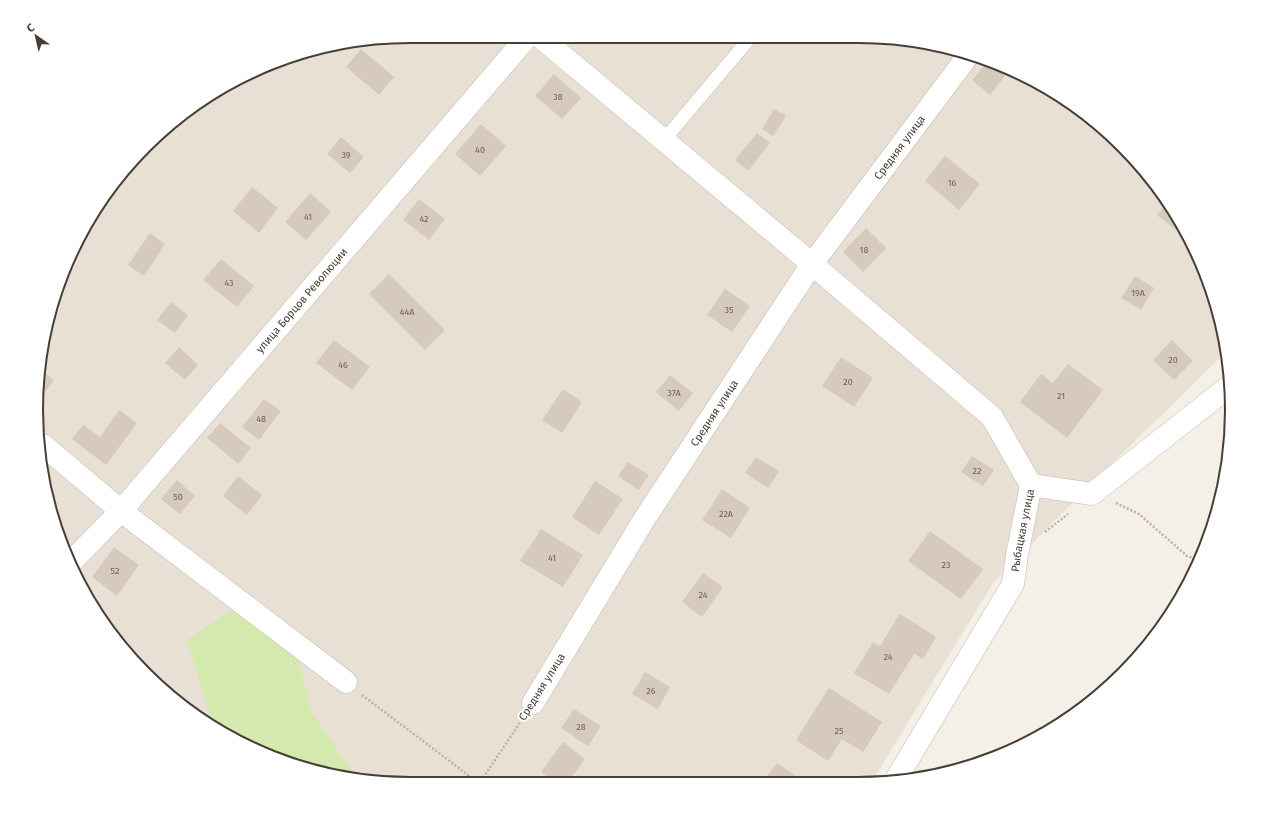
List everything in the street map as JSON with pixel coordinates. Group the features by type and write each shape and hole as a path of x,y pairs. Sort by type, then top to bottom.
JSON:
{"street":[{"name":"улица Борцов Революции","path":"75,558 120,511 522,43"},
{"path":"547,43 812,264 992,417 1031,486"},
{"name":"Средняя улица","path":"533,702 645,518 812,264 965,59"},
{"path":"1092,494 1224,390"},
{"path":"45,447 120,511 346,682"},
{"name":"Рыбацкая улица","path":"899,775 1013,584 1017,555 1031,486 1092,494"}],"lane":[{"path":"664,140 746,43"}],"path":[{"path":"1017,555 1092,494 1139,514 1187,556 1193,558"},
{"path":"346,682 471,777"},
{"name":"Средняя улица","path":"484,777 533,702"}],"shaded area":[{"path":"410,43 858,43 906,46 930,50 976,62 1042,92 1062,105 1100,134 1118,150 1134,168 1163,206 1187,248 1206,292 1218,338 1221,357 1094,481 993,583 875,776 410,777 362,774 338,770 292,758 226,728 206,715 168,686 150,670 119,633 92,594 81,572 62,528 50,482 44,434 43,410 46,362 50,338 62,292 92,226 105,206 134,168 150,150 168,134 206,105 226,92 248,81 292,62 338,50 362,46"}],"green space":[{"path":"230,611 295,644 312,713 353,772 292,758 248,739 211,718 187,640"}],"building":[{"path":"361,49 394,77 379,95 346,67"},
{"path":"984,65 1000,72 1005,76 990,95 972,80"},
{"path":"554,74 581,98 562,119 535,96"},
{"path":"774,109 786,116 773,136 762,129"},
{"path":"481,124 506,146 480,176 455,154"},
{"path":"757,133 770,143 748,171 735,160"},
{"path":"341,137 364,157 350,173 327,154"},
{"path":"945,156 980,184 959,210 925,181"},
{"path":"252,187 278,208 259,233 233,211"},
{"path":"310,193 331,212 306,240 285,222"},
{"path":"419,199 445,219 429,240 403,220"},
{"path":"1164,207 1179,233 1157,215"},
{"path":"866,228 886,248 863,272 843,252"},
{"path":"150,233 165,244 144,276 128,265"},
{"path":"221,259 254,286 237,307 203,280"},
{"path":"389,274 445,330 425,350 369,294"},
{"path":"1135,276 1154,288 1141,310 1121,298"},
{"path":"725,289 750,306 732,332 707,315"},
{"path":"171,302 188,315 175,333 157,320"},
{"path":"334,340 370,367 352,390 316,363"},
{"path":"1172,340 1193,361 1174,380 1153,360"},
{"path":"179,347 198,365 185,380 165,363"},
{"path":"841,357 873,378 854,407 822,386"},
{"path":"1068,364 1103,390 1067,438 1020,402 1041,374 1053,383"},
{"path":"45,374 54,380 44,394"},
{"path":"670,375 693,393 679,411 656,392"},
{"path":"563,389 582,402 562,433 542,420"},
{"path":"264,399 281,411 259,440 242,427"},
{"path":"119,410 137,423 106,465 72,439 83,425 100,437"},
{"path":"220,423 251,448 238,464 207,438"},
{"path":"972,456 994,470 983,486 961,472"},
{"path":"756,457 779,471 768,488 745,473"},
{"path":"628,462 649,475 639,490 618,476"},
{"path":"238,476 262,495 247,515 223,496"},
{"path":"177,480 195,496 180,514 161,499"},
{"path":"595,481 623,499 599,535 572,517"},
{"path":"722,489 750,508 731,538 702,520"},
{"path":"541,529 583,555 563,587 520,561"},
{"path":"930,531 983,569 961,599 908,561"},
{"path":"114,547 139,565 117,596 92,577"},
{"path":"703,573 723,587 702,617 682,602"},
{"path":"900,614 936,637 923,659 914,654 889,694 854,673 873,642 880,646"},
{"path":"645,672 670,687 658,709 632,694"},
{"path":"829,688 882,722 863,752 842,739 828,761 796,740"},
{"path":"574,709 601,726 588,746 561,728"},
{"path":"563,742 585,759 572,777 548,777 541,772"},
{"path":"777,763 797,777 766,777"}]}
